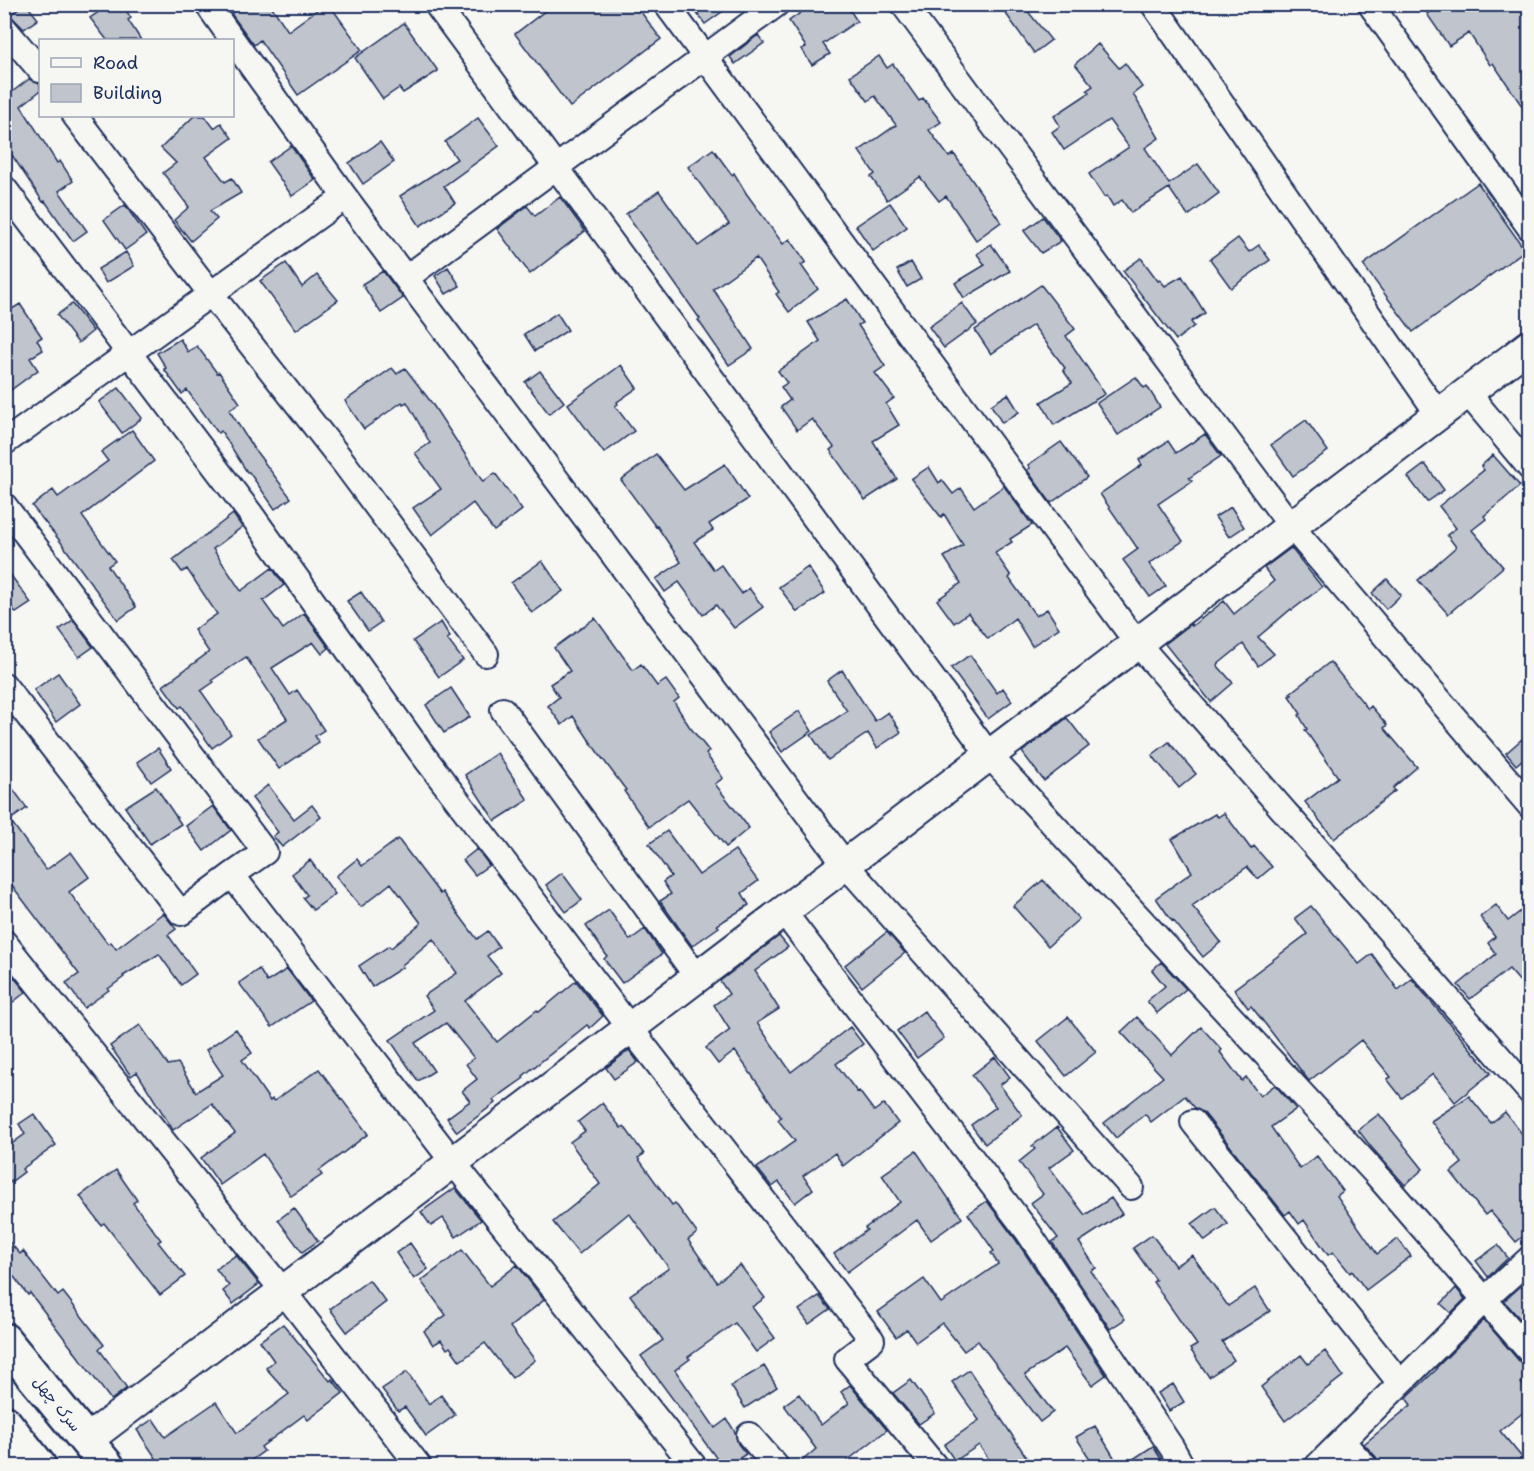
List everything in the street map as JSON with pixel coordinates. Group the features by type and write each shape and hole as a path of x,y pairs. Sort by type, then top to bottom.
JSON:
{"main road":[{"name":"سرک چهل","path":"4,1340 87,1440 106,1467"},
{"path":"4,1422 39,1467"}],"street":[{"path":"207,4 232,39"},
{"path":"436,4 989,755 1375,1173 1530,1352"},
{"path":"666,4 1137,643 1530,1092"},
{"path":"406,278 777,4"},
{"path":"903,4 1291,526 1530,806"},
{"path":"1153,4 1438,414"},
{"path":"1370,4 1530,228"},
{"path":"4,28 39,69"},
{"path":"234,42 345,197 845,864 1131,1187"},
{"path":"76,117 344,463 486,654"},
{"path":"4,188 256,522 420,751 630,1028 873,1340 847,1359 935,1467"},
{"path":"4,443 345,197"},
{"path":"87,1440 1530,345"},
{"path":"1467,392 1530,468"},
{"path":"4,506 265,852 181,913 4,685"},
{"path":"503,710 697,976"},
{"path":"232,875 453,1162 694,1467"},
{"path":"783,911 1028,1232 1172,1448 1182,1467"},
{"path":"4,942 283,1291 418,1467"},
{"path":"1193,1122 1400,1383"},
{"path":"1317,1467 1484,1300 1530,1258"},
{"path":"749,1435 776,1467"},
{"path":"1342,1441 1365,1467"}],"building":[{"path":"24,4 38,19 24,29 10,15"},
{"path":"95,4 122,4 131,18 128,20 140,39 106,39 90,18 100,11"},
{"path":"242,4 270,4 288,31 325,4 329,4 362,50 298,95 260,40 254,45 232,15 232,11"},
{"path":"554,4 635,4 661,39 570,107 515,34"},
{"path":"704,4 733,4 705,24 695,11"},
{"path":"813,4 846,4 857,21 823,44 830,54 812,65 801,49 806,47 789,21"},
{"path":"999,4 1022,4 1051,40 1034,53"},
{"path":"1440,4 1530,4 1530,118 1493,63 1490,65 1469,33 1449,46 1427,14"},
{"path":"404,23 438,71 403,93 399,88 383,99 355,58"},
{"path":"758,35 764,43 735,64 730,57"},
{"path":"1098,44 1119,68 1125,63 1142,87 1133,94 1159,138 1145,148 1169,184 1198,164 1219,193 1188,216 1169,188 1131,213 1122,200 1113,206 1107,196 1104,197 1089,174 1129,147 1109,120 1064,150 1052,132 1060,126 1054,116 1089,93 1087,90 1093,86 1075,64"},
{"path":"879,56 887,68 893,64 919,101 923,98 941,122 929,130 949,157 954,154 1001,222 976,240 946,196 939,201 920,177 887,200 871,177 875,174 859,151 896,125 875,96 868,101 850,76"},
{"path":"29,79 39,84 39,92 21,106 57,163 60,161 73,181 59,191 87,231 73,241 45,201 43,202 4,143 4,135 13,129 4,118 4,80 12,92"},
{"path":"193,117 206,117 214,128 221,123 232,138 206,157 225,182 232,178 241,193 210,211 217,219 191,241 174,220 189,207 163,173 176,163 161,148"},
{"path":"478,118 499,146 444,186 455,203 420,226 400,196 457,159 445,142"},
{"path":"380,142 394,162 363,184 349,163"},
{"path":"291,146 315,180 292,196 268,162"},
{"path":"713,149 732,175 734,173 783,244 790,239 806,262 801,265 818,289 789,312 776,294 779,292 756,258 713,289 753,349 729,365 698,320 700,319 626,214 659,191 698,246 729,224 688,167"},
{"path":"1478,183 1525,250 1413,332 1363,265"},
{"path":"560,197 585,231 530,274 497,229 527,206 535,216"},
{"path":"890,203 907,227 873,251 856,226"},
{"path":"125,205 146,235 125,250 104,220"},
{"path":"1043,217 1061,241 1041,253 1024,231"},
{"path":"1238,238 1249,252 1259,245 1270,260 1231,288 1210,259"},
{"path":"991,244 1010,271 964,298 955,283 985,265 977,254"},
{"path":"126,252 134,266 106,283 98,269"},
{"path":"1141,258 1158,281 1160,280 1165,286 1182,276 1205,313 1191,322 1194,326 1176,340 1123,271"},
{"path":"911,262 921,279 907,287 897,270"},
{"path":"286,263 302,287 317,275 338,300 296,330 260,281"},
{"path":"448,267 460,286 446,294 435,276"},
{"path":"383,271 403,298 381,313 362,284"},
{"path":"1041,285 1075,329 1066,336 1105,394 1054,425 1041,402 1072,383 1063,370 1065,368 1033,325 991,354 975,330"},
{"path":"847,299 862,323 858,325 885,366 875,373 894,398 886,404 899,425 873,441 897,479 865,500 830,450 834,447 812,419 797,430 781,407 790,400 781,387 787,383 778,371 820,341 808,322"},
{"path":"962,303 977,324 944,348 929,327"},
{"path":"20,304 42,337 37,340 43,350 30,358 38,370 4,395 4,314"},
{"path":"72,304 93,331 78,343 57,315"},
{"path":"557,313 568,330 535,351 524,334"},
{"path":"180,339 188,352 197,346 217,373 219,372 240,403 229,410 252,446 291,498 275,509 247,472 221,431 218,433 187,390 182,394 164,369 166,368 157,353"},
{"path":"621,365 637,388 617,402 615,406 634,431 604,453 568,404"},
{"path":"392,368 397,374 405,368 431,402 483,482 495,473 522,510 494,531 473,503 432,535 413,508 441,489 415,453 430,443 407,402 403,404 402,402 364,429 345,401"},
{"path":"540,371 564,402 549,414 525,382"},
{"path":"1136,377 1144,388 1147,386 1160,407 1118,435 1097,403"},
{"path":"119,388 142,418 122,433 99,402"},
{"path":"1008,394 1019,412 1002,423 991,405"},
{"path":"1306,420 1328,451 1293,476 1271,445"},
{"path":"132,430 154,461 82,516 115,561 108,566 136,607 118,620 32,506 53,490 58,497 108,461 101,452"},
{"path":"1205,434 1221,456 1189,478 1192,481 1158,504 1183,541 1149,564 1166,586 1150,597 1123,560 1138,549 1100,494 1142,465 1139,460 1168,441 1176,453"},
{"path":"1061,442 1087,477 1051,503 1027,470 1030,468 1028,465"},
{"path":"656,454 684,490 725,464 748,499 709,524 713,530 694,542 714,570 721,565 742,594 749,588 763,607 734,628 716,605 703,615 679,582 665,592 656,579 681,562 657,526 621,480"},
{"path":"1493,455 1520,486 1484,516 1486,519 1472,530 1503,567 1448,614 1418,580 1456,547 1447,535 1456,528 1439,506 1484,470 1481,466"},
{"path":"1425,464 1444,490 1427,502 1408,477"},
{"path":"929,467 939,483 942,480 953,494 961,488 974,507 1004,486 1032,525 1010,539 1012,542 995,553 1011,576 1009,578 1036,616 1047,609 1059,628 1032,646 1015,618 988,639 968,613 954,623 937,600 961,583 944,557 963,545 944,514 941,517 911,479"},
{"path":"1231,507 1244,527 1229,537 1215,517"},
{"path":"233,514 242,527 213,549 241,591 272,568 284,585 263,601 283,629 304,613 329,648 322,654 313,642 272,668 290,695 297,690 324,730 315,736 319,742 279,769 258,738 287,719 246,657 212,680 214,682 201,691 231,734 212,748 182,706 179,708 163,686 209,652 194,630 217,614 187,569 182,572 173,560"},
{"path":"1291,548 1322,587 1258,637 1274,654 1258,666 1243,644 1217,665 1233,683 1211,702 1165,644 1224,601 1234,614 1274,581 1264,568"},
{"path":"542,561 563,591 532,613 511,583"},
{"path":"4,566 31,603 16,613 4,597"},
{"path":"808,567 825,593 797,612 779,587"},
{"path":"1387,579 1401,595 1386,609 1372,593"},
{"path":"361,592 381,622 368,631 347,601"},
{"path":"595,618 633,670 641,664 657,686 666,680 679,698 674,702 709,751 706,754 723,778 715,784 749,828 726,847 688,799 649,827 624,791 626,790 573,716 562,725 548,706 559,697 550,684 570,671 554,648"},
{"path":"73,620 93,647 79,657 59,630"},
{"path":"441,622 450,637 447,639 463,660 439,677 413,641"},
{"path":"970,655 997,693 1003,688 1012,701 988,719 951,668"},
{"path":"1330,662 1368,709 1371,706 1387,725 1384,728 1417,767 1393,788 1395,791 1334,839 1305,802 1338,777 1305,730 1307,729 1299,715 1301,714 1289,696"},
{"path":"842,670 875,721 888,712 901,732 877,748 868,733 828,760 811,735 847,711 827,681"},
{"path":"58,673 80,704 56,722 34,690"},
{"path":"451,688 470,717 444,733 426,705"},
{"path":"799,711 812,731 782,752 769,732"},
{"path":"1067,718 1089,746 1044,781 1022,752"},
{"path":"1522,739 1530,748 1530,753 1516,765 1506,753"},
{"path":"1169,742 1196,774 1179,788 1152,755"},
{"path":"158,748 171,768 151,782 137,762"},
{"path":"497,753 528,800 495,821 465,775"},
{"path":"4,777 27,808 10,820 46,870 71,852 89,877 69,892 108,944 111,942 116,949 163,913 176,929 168,935 196,974 181,985 159,954 123,976 109,990 84,1008 66,983 79,974 4,875"},
{"path":"268,785 294,819 312,805 321,817 282,847 273,836 278,832 252,798"},
{"path":"156,787 181,824 150,844 125,807"},
{"path":"213,806 231,830 204,851 186,826"},
{"path":"1224,813 1251,849 1254,846 1272,867 1258,879 1247,867 1192,906 1221,942 1203,957 1172,921 1156,898 1192,872 1172,839 1215,814 1218,817"},
{"path":"667,831 699,875 735,850 758,881 742,893 749,905 717,925 719,927 692,946 660,901 671,894 663,882 671,876 649,844"},
{"path":"398,839 477,939 488,931 499,947 487,956 501,973 465,1001 497,1042 537,1010 539,1012 576,981 603,1016 590,1028 587,1025 523,1076 524,1078 493,1100 495,1103 457,1132 447,1118 470,1101 462,1091 477,1079 466,1064 474,1058 446,1023 415,1043 434,1071 418,1081 390,1040 434,1010 424,996 457,973 433,939 402,965 403,967 372,987 359,966 389,946 391,948 421,923 391,883 361,907 336,876 357,859 362,866"},
{"path":"477,849 489,865 475,875 463,860"},
{"path":"310,860 335,894 313,910 303,898 307,895 292,874"},
{"path":"562,873 582,900 566,912 546,885"},
{"path":"1043,880 1079,919 1048,946 1013,906"},
{"path":"1530,904 1530,993 1509,969 1470,999 1458,985 1496,954 1488,943 1495,937 1480,917 1496,905 1508,921"},
{"path":"1311,906 1359,964 1372,954 1398,990 1412,979 1491,1073 1455,1102 1433,1074 1402,1098 1387,1079 1391,1077 1361,1040 1309,1081 1251,1006 1248,1008 1234,989 1307,934 1295,918"},
{"path":"609,910 630,940 645,929 662,954 622,983 604,959 607,956 586,926"},
{"path":"887,932 905,953 862,987 845,965"},
{"path":"779,936 788,947 755,971 779,1009 757,1023 791,1072 850,1027 863,1044 836,1064 874,1111 884,1104 898,1123 843,1166 835,1153 803,1176 813,1189 795,1203 779,1182 772,1187 757,1168 795,1141 778,1120 781,1117 735,1051 718,1064 706,1048 730,1030 714,1005 729,994 720,981"},
{"path":"1161,962 1186,989 1157,1013 1147,1001 1165,986 1152,970"},
{"path":"4,965 26,992 4,1009"},
{"path":"259,969 267,982 287,969 311,1001 272,1027 239,983"},
{"path":"924,1011 944,1038 917,1058 897,1031"},
{"path":"1068,1017 1096,1052 1066,1076 1038,1041"},
{"path":"1137,1017 1172,1055 1201,1027 1222,1050 1220,1052 1242,1081 1246,1077 1260,1096 1275,1085 1296,1109 1271,1127 1300,1169 1317,1156 1343,1191 1337,1196 1377,1254 1398,1239 1411,1256 1366,1290 1352,1271 1350,1273 1333,1252 1328,1255 1304,1220 1299,1224 1290,1211 1285,1215 1204,1113 1195,1108 1185,1096 1151,1122 1145,1114 1116,1138 1104,1123 1163,1077 1121,1032"},
{"path":"140,1025 168,1065 178,1063 196,1092 223,1075 206,1050 236,1029 252,1053 242,1060 270,1101 272,1099 274,1101 319,1069 368,1134 319,1171 322,1175 291,1196 263,1154 220,1185 201,1158 235,1133 212,1104 173,1130 137,1072 131,1076 110,1046"},
{"path":"629,1050 638,1062 614,1079 606,1068"},
{"path":"995,1057 1010,1077 1000,1085 1022,1115 985,1144 971,1125 996,1107 972,1075"},
{"path":"1469,1096 1491,1123 1505,1112 1530,1144 1530,1231 1516,1242 1490,1211 1485,1215 1451,1172 1462,1163 1431,1121"},
{"path":"602,1103 621,1128 624,1126 644,1154 638,1158 672,1205 675,1203 697,1233 688,1240 717,1282 740,1265 765,1298 752,1307 775,1338 756,1352 735,1323 688,1357 690,1359 675,1370 715,1428 727,1419 735,1432 738,1444 746,1454 726,1467 723,1467 641,1356 663,1340 630,1295 669,1268 629,1213 579,1254 553,1222 600,1184 570,1142 585,1131 578,1122"},
{"path":"34,1114 56,1145 22,1169 24,1172 4,1187 4,1146 6,1148 25,1134 19,1124"},
{"path":"1379,1114 1423,1169 1405,1185 1358,1130"},
{"path":"1057,1127 1074,1150 1049,1168 1085,1215 1111,1198 1122,1214 1079,1242 1096,1268 1091,1271 1125,1319 1110,1329 1052,1242 1058,1238 1031,1203 1043,1194 1019,1162 1035,1149 1032,1146"},
{"path":"916,1151 962,1218 931,1240 917,1220 847,1272 834,1254 900,1202 882,1175"},
{"path":"116,1170 137,1200 133,1203 161,1240 158,1242 185,1276 160,1295 104,1223 101,1225 80,1196"},
{"path":"455,1188 481,1220 456,1237 443,1218 431,1226 421,1212"},
{"path":"987,1201 1016,1240 1106,1375 1092,1385 1065,1348 1025,1375 1053,1412 1040,1422 978,1341 964,1351 942,1323 916,1342 907,1329 896,1337 878,1312 924,1279 941,1303 998,1264 991,1253 994,1251 968,1214"},
{"path":"1215,1207 1228,1224 1205,1241 1192,1224"},
{"path":"294,1208 318,1241 302,1252 278,1220"},
{"path":"1152,1235 1175,1266 1192,1255 1228,1306 1255,1288 1270,1311 1222,1342 1234,1360 1209,1377 1190,1349 1197,1345 1153,1282 1156,1280 1133,1248"},
{"path":"4,1236 20,1254 23,1251 58,1296 63,1292 104,1345 99,1349 127,1388 111,1400 30,1293 28,1295 4,1264"},
{"path":"410,1243 428,1269 414,1279 396,1253"},
{"path":"1498,1245 1508,1258 1488,1277 1476,1261"},
{"path":"462,1250 490,1286 517,1265 544,1300 510,1327 535,1360 512,1378 485,1343 460,1361 450,1347 447,1349 441,1340 433,1345 424,1331 446,1315 421,1281"},
{"path":"236,1255 259,1284 233,1304 223,1291 229,1286 216,1269"},
{"path":"369,1280 386,1302 347,1332 330,1309"},
{"path":"1521,1286 1530,1296 1530,1330 1504,1301"},
{"path":"1456,1288 1465,1299 1451,1313 1441,1304"},
{"path":"819,1296 830,1309 809,1324 799,1310"},
{"path":"1484,1320 1519,1361 1530,1366 1530,1376 1521,1383 1530,1394 1530,1407 1500,1431 1530,1467 1380,1467 1376,1457 1364,1444 1411,1405 1406,1398"},
{"path":"283,1324 330,1381 332,1379 343,1393 308,1420 304,1415 261,1447 264,1451 242,1467 162,1467 137,1430 153,1419 165,1437 216,1402 237,1433 289,1394 266,1368 274,1361 260,1341"},
{"path":"1325,1351 1343,1376 1285,1421 1261,1387 1301,1355 1308,1364"},
{"path":"764,1366 777,1387 745,1408 731,1386"},
{"path":"969,1370 1033,1467 994,1467 979,1445 955,1461 944,1445 979,1420 952,1382"},
{"path":"407,1372 429,1404 441,1395 455,1415 426,1436 405,1407 398,1411 382,1389"},
{"path":"911,1380 935,1413 919,1424 893,1393"},
{"path":"1173,1384 1184,1402 1169,1411 1158,1393"},
{"path":"850,1385 887,1430 839,1467 795,1467 816,1449 784,1405 799,1394 821,1425 849,1403 841,1392"},
{"path":"1095,1426 1120,1467 1095,1467 1076,1437"},
{"path":"1153,1446 1166,1467 1121,1467"}]}
